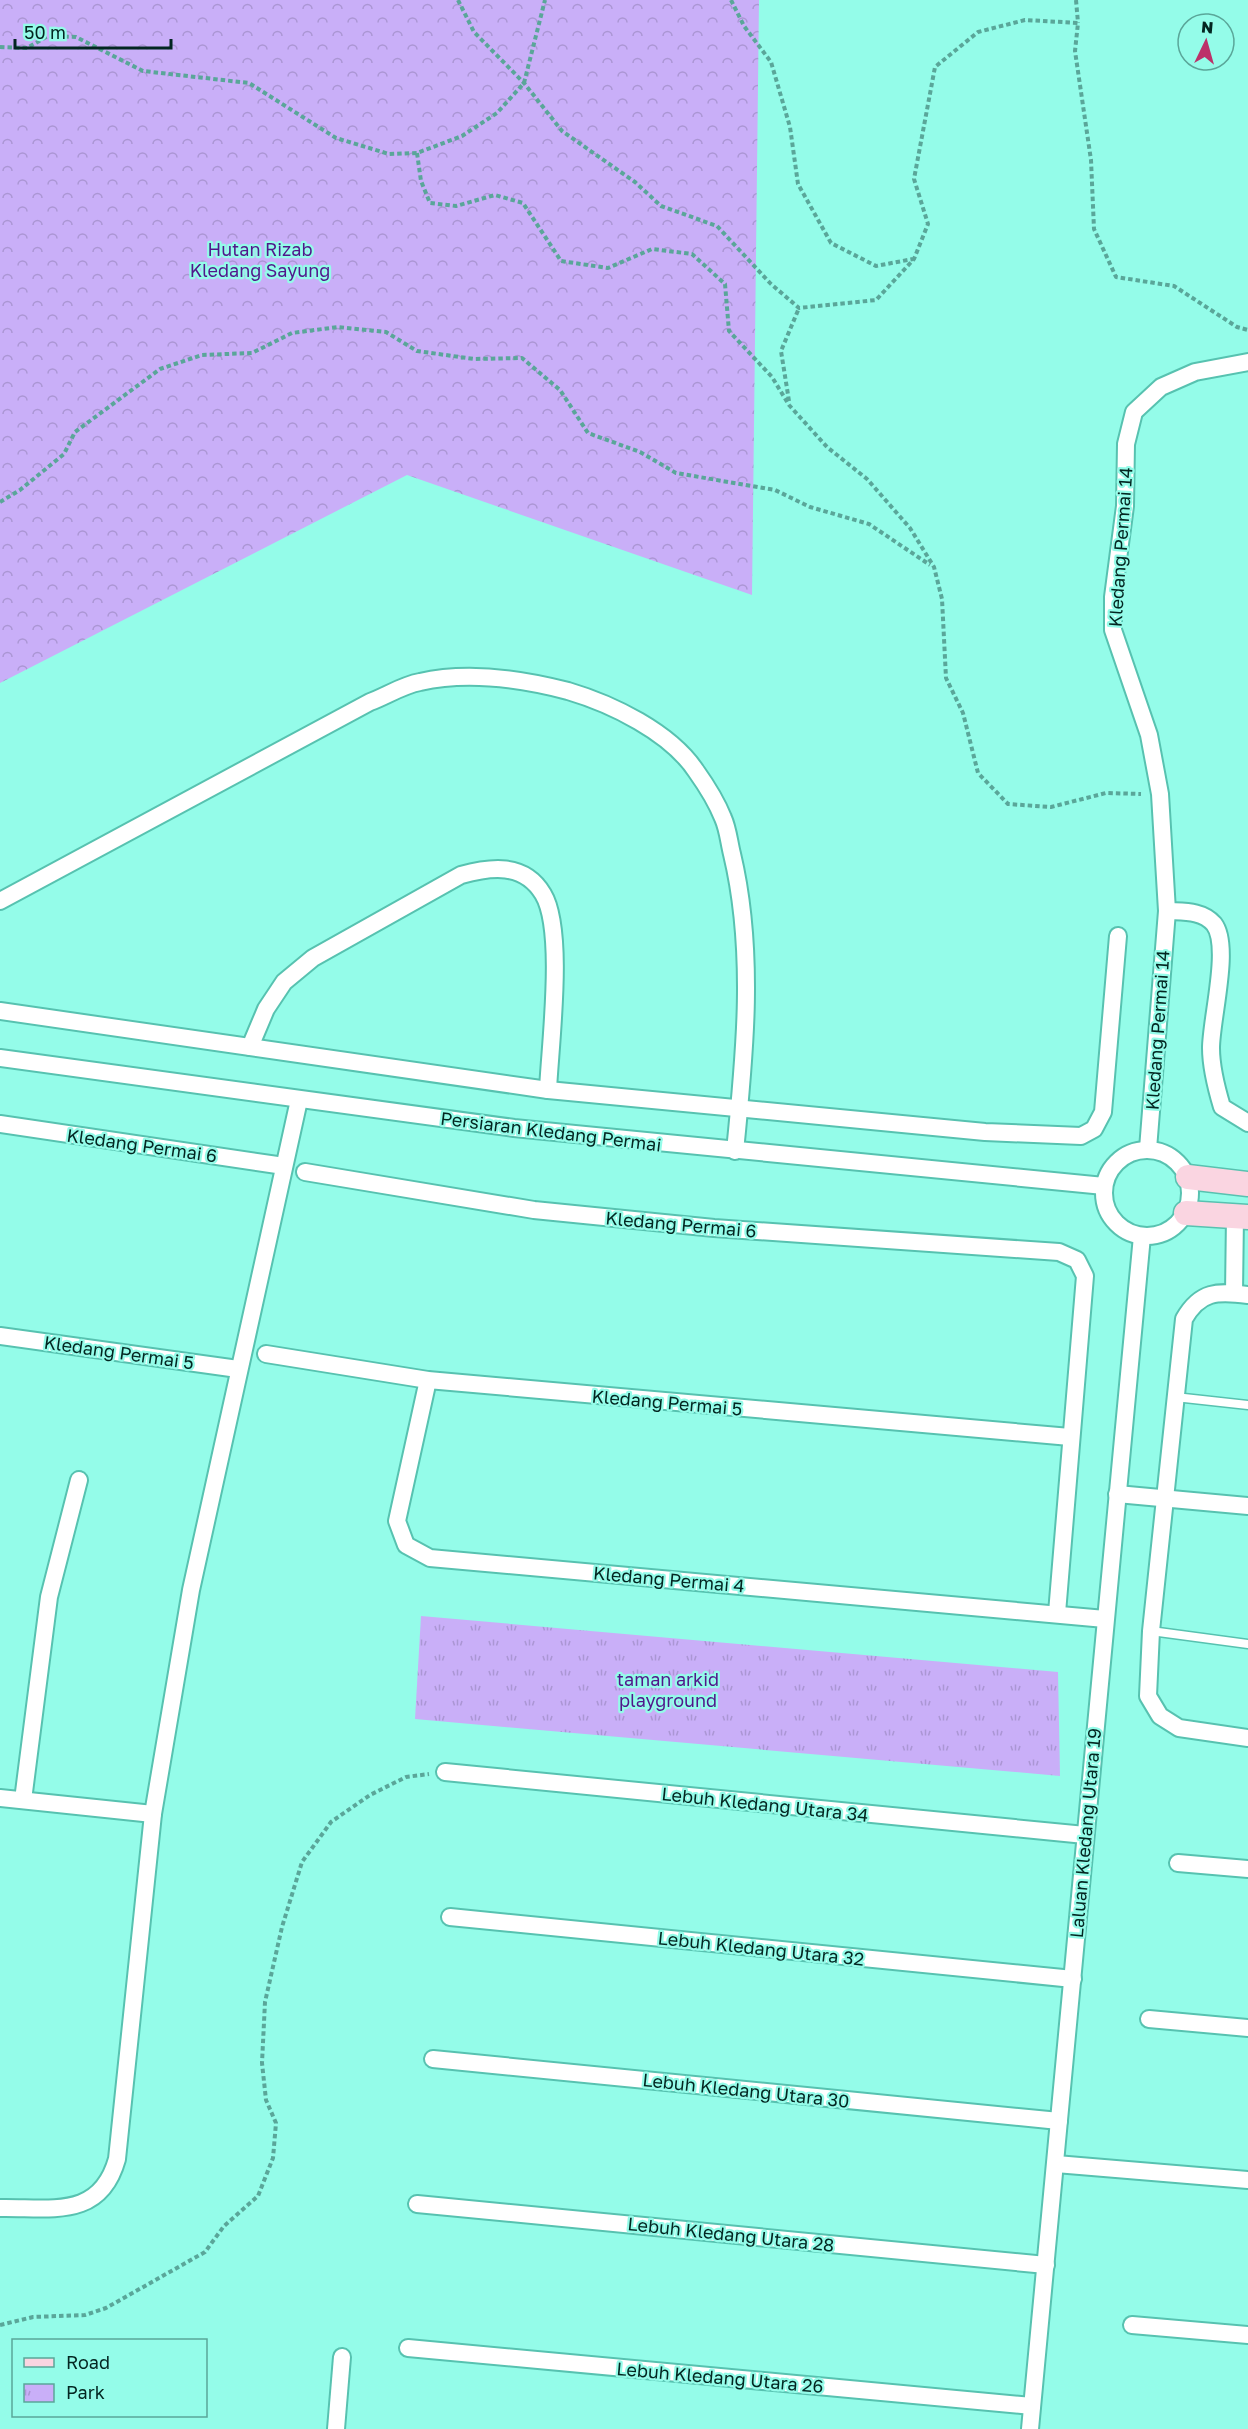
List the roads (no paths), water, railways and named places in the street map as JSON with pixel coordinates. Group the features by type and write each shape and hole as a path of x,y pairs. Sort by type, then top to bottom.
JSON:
{"main road":[{"path":"1188,1177 1248,1184"},
{"path":"1186,1213 1241,1216"}],"street":[{"name":"Kledang Permai 14","path":"1148,1149 1167,911 1160,794 1149,735 1113,630 1113,597 1125,506 1126,444 1134,412 1161,387 1195,372 1248,362"},
{"path":"0,901 370,702 419,682 459,678 526,680 584,696 645,723 674,748 696,769 723,818 736,872 746,930 745,996 735,1151"},
{"path":"250,1047 266,1009 284,982 313,958 461,875 487,868 507,868 525,877 543,893 553,923 554,973 548,1090"},
{"path":"1167,911 1200,913 1215,925 1221,945 1211,1048 1214,1082 1222,1107 1248,1123"},
{"path":"0,1011 548,1090 986,1132 1081,1136 1094,1129 1103,1112 1118,936"},
{"name":"Persiaran Kledang Permai","path":"0,1058 514,1128 1104,1186"},
{"path":"0,2208 71,2207 94,2199 112,2177 117,2159 153,1814 191,1590 299,1100"},
{"name":"Kledang Permai 6","path":"0,1124 284,1166"},
{"path":"1148,1149 1172,1157 1188,1177 1191,1190 1186,1213 1168,1232 1142,1236 1120,1227 1113,1219 1104,1198 1104,1186 1108,1175 1124,1156 1148,1149"},
{"name":"Kledang Permai 6","path":"305,1172 534,1210 714,1228 1059,1252 1077,1260 1085,1276 1070,1437"},
{"path":"1241,1216 1241,1294 1207,1294 1192,1305 1184,1319 1151,1631 1148,1696 1160,1716 1179,1728 1248,1738"},
{"name":"Laluan Kledang Utara 19","path":"1030,2429 1142,1236"},
{"name":"Kledang Permai 5","path":"0,1336 238,1369"},
{"name":"Kledang Permai 5","path":"266,1354 428,1380 1070,1437"},
{"name":"Kledang Permai 4","path":"428,1380 397,1521 406,1545 430,1558 1105,1619"},
{"path":"1057,1613 1070,1437"},
{"path":"24,1800 49,1597 79,1480"},
{"path":"1117,1494 1248,1506"},
{"name":"Lebuh Kledang Utara 34","path":"445,1772 1085,1835"},
{"path":"0,1798 153,1814"},
{"path":"1178,1863 1248,1869"},
{"name":"Lebuh Kledang Utara 32","path":"450,1917 1072,1979"},
{"path":"1149,2019 1248,2028"},
{"name":"Lebuh Kledang Utara 30","path":"433,2059 1059,2121"},
{"path":"1056,2164 1248,2180"},
{"name":"Lebuh Kledang Utara 28","path":"417,2204 1046,2265"},
{"path":"1132,2325 1248,2335"},
{"name":"Lebuh Kledang Utara 26","path":"408,2348 1032,2406"},
{"path":"336,2429 342,2357"}],"lane":[{"path":"1175,1397 1248,1405"},
{"path":"1151,1631 1248,1644"}],"park label":[{"name":"Hutan Rizab Kledang Sayung","path":"260,259"},
{"name":"taman arkid playground","path":"668,1689"}]}
